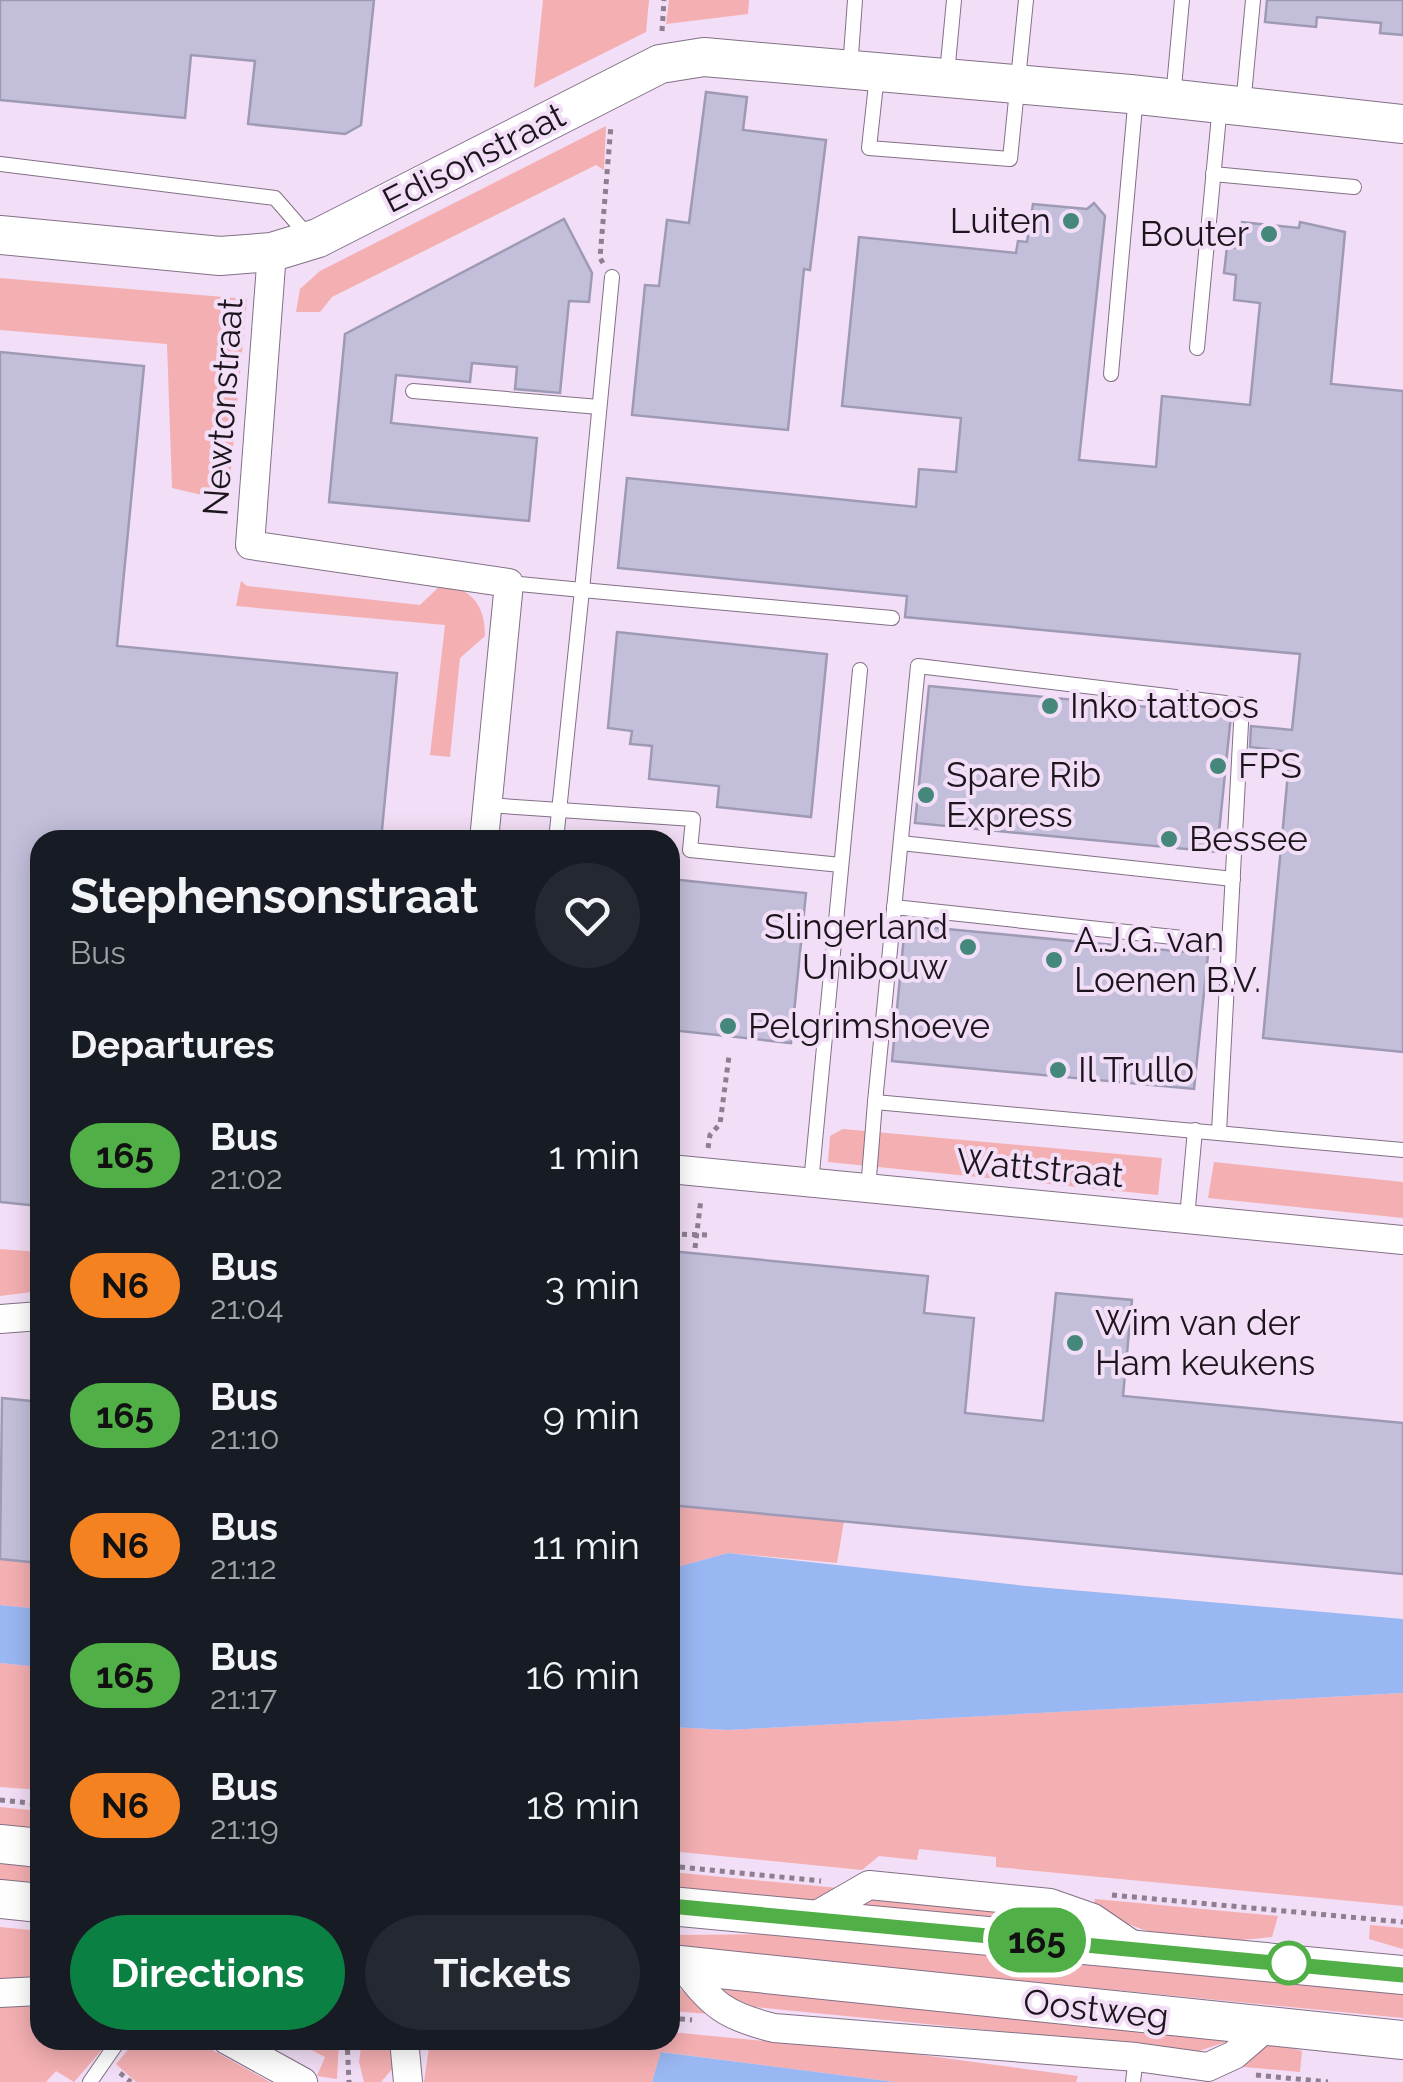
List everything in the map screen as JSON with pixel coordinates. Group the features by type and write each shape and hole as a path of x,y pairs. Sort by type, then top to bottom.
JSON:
{"main road":[{"name":"Edisonstraat","path":"0,235 220,256 272,252 312,240 660,64 704,57 1154,96 1403,124"},
{"path":"0,1844 30,1847"},
{"path":"0,1899 30,1902"},
{"name":"Oostweg","path":"680,1907 1403,1975"},
{"name":"Oostweg","path":"680,1964 1403,2040"}],"street":[{"name":"Newtonstraat","path":"272,252 250,545 509,583"},
{"path":"485,830 509,583"},
{"name":"Wattstraat","path":"680,1170 1403,1240"},
{"path":"0,1319 30,1317"},
{"path":"810,1918 869,1885"},
{"name":"Oostweg","path":"869,1885 1050,1903 1093,1918 1138,1949"},
{"path":"680,1968 730,2016 774,2028 1134,2069 1207,2075 1269,2025"},
{"path":"0,1994 30,1992"},
{"path":"245,2050 303,2082"},
{"path":"405,2050 408,2076"},
{"path":"408,2076 418,2050"}],"lane":[{"path":"855,0 869,148 1010,159 1026,0"},
{"path":"946,78 954,0"},
{"path":"1111,374 1154,96 1182,0"},
{"path":"1197,348 1213,174 1252,0"},
{"path":"0,164 276,198 312,240"},
{"path":"1213,174 1354,186"},
{"path":"557,830 612,277"},
{"path":"413,391 600,407"},
{"path":"509,583 892,618"},
{"path":"868,1190 918,666 1242,705 1219,1132"},
{"path":"811,1184 860,670"},
{"path":"487,806 694,819 690,850 841,865"},
{"path":"901,842 1233,880"},
{"path":"894,907 1230,943"},
{"path":"875,1102 1403,1150"},
{"path":"1187,1218 1195,1130"},
{"path":"90,2082 112,2050"}],"path":[{"path":"612,87 600,258 612,277"},
{"path":"680,1234 709,1235"},
{"path":"0,1800 30,1803"},
{"path":"680,1867 869,1885"},
{"path":"1101,1894 1403,1922"},
{"path":"348,2050 350,2082"},
{"name":"Oostweg","path":"1207,2075 1328,2082"}],"shaded area":[{"path":"543,0 649,0 646,32 534,88"},
{"path":"669,0 749,0 748,14 666,24"},
{"path":"606,126 604,170 596,165 332,297 320,312 296,312 300,289 320,271"},
{"path":"0,278 247,299 228,501 172,488 167,344 0,330"},
{"path":"241,581 247,586 420,605 442,584 469,594 479,607 485,636 460,658 450,757 430,755 445,625 236,606"},
{"path":"843,1129 1162,1158 1158,1195 828,1162 830,1136"},
{"path":"1214,1162 1403,1182 1403,1218 1208,1198"},
{"path":"0,1249 30,1251 30,1292 0,1296"},
{"path":"680,1505 844,1521 837,1563 728,1553 680,1566"},
{"path":"0,1559 30,1562 30,1608 0,1605"},
{"path":"0,1663 30,1666 30,1789 0,1787"},
{"path":"1403,1693 1403,1906 996,1867 996,1857 919,1849 917,1860 879,1856 862,1870 680,1852 680,1728 729,1730"},
{"path":"0,1807 30,1810 30,1830 0,1827"},
{"path":"0,1856 30,1859 30,1885 0,1882"},
{"path":"680,1873 838,1888 806,1905 680,1893"},
{"path":"868,1898 1045,1908 1096,1929 854,1905"},
{"path":"1095,1899 1278,1916 1272,1937 1200,1941 1139,1928 1093,1906"},
{"path":"1370,1925 1403,1928 1403,1949 1369,1939"},
{"path":"0,1927 30,1930 30,1982 0,1983"},
{"path":"800,1934 1403,1993 1403,2018 680,1948 680,1935"},
{"path":"716,1984 1235,2039 1199,2051 755,2007 722,1994"},
{"path":"680,1989 709,2009 710,2014 680,2012"},
{"path":"30,2003 30,2050 102,2050 74,2082 56,2071 46,2082 0,2082 0,2004"},
{"path":"680,2033 765,2041 767,2034 1078,2076 1076,2082 895,2082 662,2052 652,2082 424,2082 429,2050 680,2050"},
{"path":"1268,2041 1302,2051 1300,2072 1232,2066"},
{"path":"128,2050 212,2050 270,2082 136,2082 116,2064"},
{"path":"312,2050 338,2050 337,2079 317,2076 325,2057"},
{"path":"361,2050 392,2050 393,2068 381,2082 364,2082"}],"water":[{"path":"728,1553 1026,1586 1403,1619 1403,1693 729,1730 680,1728 680,1566"},
{"path":"0,1605 30,1608 30,1666 0,1663"},
{"path":"661,2052 895,2082 652,2082"}],"building":[{"path":"0,0 374,0 361,125 345,134 248,124 255,61 191,55 185,118 0,100"},
{"path":"1267,0 1403,0 1403,35 1380,33 1381,23 1317,17 1316,27 1265,22"},
{"path":"706,92 747,97 743,130 826,140 810,270 804,269 788,430 632,415 645,285 659,286 667,220 689,223"},
{"path":"1094,203 1105,216 1079,460 1156,467 1162,396 1250,405 1260,303 1234,300 1236,275 1224,273 1227,247 1239,248 1242,222 1299,228 1300,222 1345,232 1331,384 1403,391 1403,1052 1263,1038 1290,752 1250,747 1251,726 1292,730 1300,654 905,617 907,596 618,568 627,478 916,507 919,469 956,472 961,418 842,406 859,237 1016,253 1018,241 1027,242 1033,204 1087,209"},
{"path":"564,219 592,273 589,302 569,301 560,393 515,389 517,367 472,363 470,382 396,375 391,423 537,438 529,521 329,502 345,334"},
{"path":"0,352 144,366 117,646 397,673 382,830 30,830 30,1205 0,1202"},
{"path":"617,632 827,654 811,817 717,807 719,786 649,779 652,746 630,744 632,731 608,728"},
{"path":"929,686 1231,715 1217,852 915,823"},
{"path":"680,880 806,893 791,1043 680,1031"},
{"path":"905,925 1208,954 1194,1089 892,1061"},
{"path":"680,1252 928,1276 924,1313 974,1318 965,1413 1043,1421 1056,1293 1132,1300 1123,1396 1403,1423 1403,1574 680,1506"},
{"path":"2,1398 30,1401 30,1562 0,1559"}],"bus line":[{"name":"165","path":"680,1907 1403,1975"}],"place":[{"name":"Luiten","path":"1071,221"},
{"name":"Bouter","path":"1269,234"},
{"name":"Inko tattoos","path":"1050,706"},
{"name":"FPS","path":"1218,766"},
{"name":"Spare Rib Express","path":"926,795"},
{"name":"Bessee","path":"1169,839"},
{"name":"Slingerland Unibouw","path":"968,947"},
{"name":"A.J.G. van Loenen B.V.","path":"1054,960"},
{"name":"Pelgrimshoeve","path":"728,1026"},
{"name":"Il Trullo","path":"1058,1070"},
{"name":"Wim van der Ham keukens","path":"1075,1343"}]}
